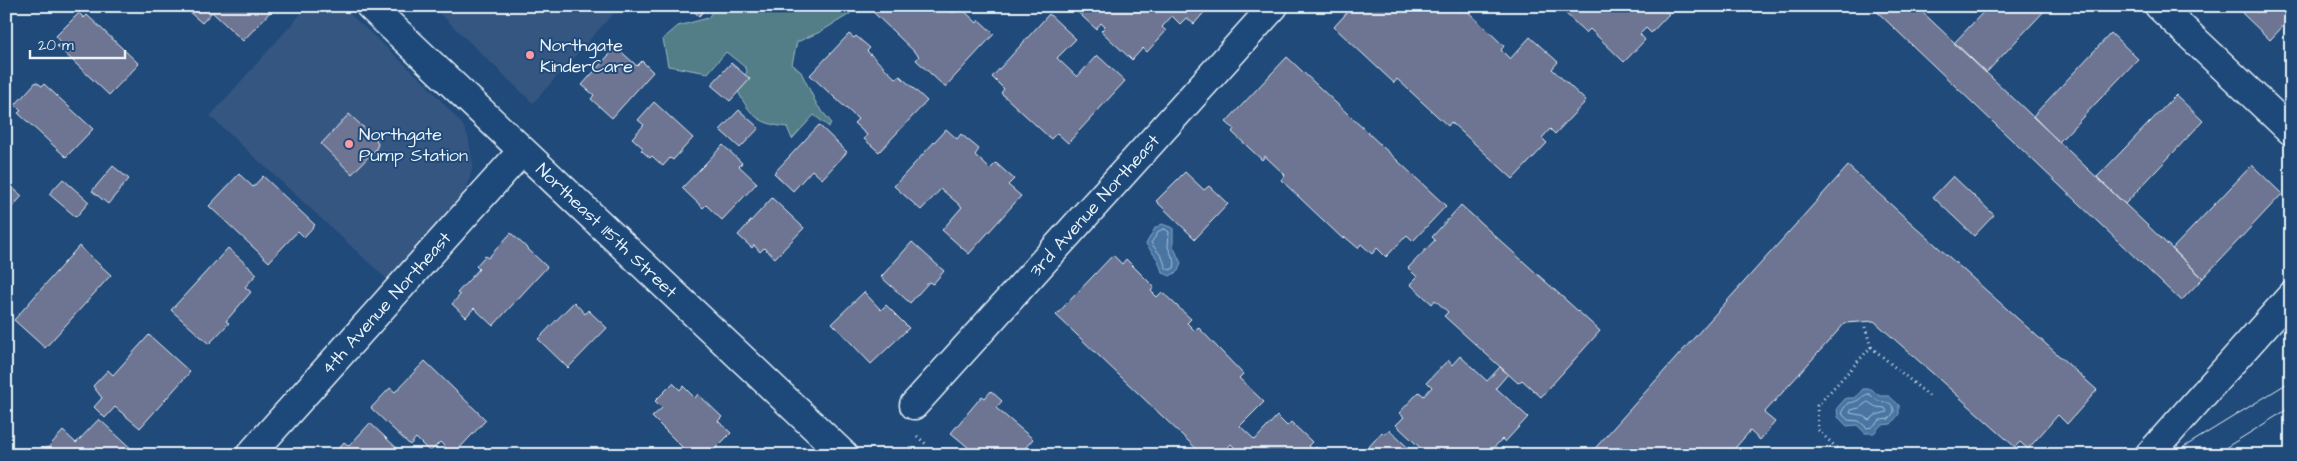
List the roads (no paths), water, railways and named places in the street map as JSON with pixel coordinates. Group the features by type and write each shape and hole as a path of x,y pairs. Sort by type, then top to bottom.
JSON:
{"street":[{"name":"Northeast 115th Street","path":"370,6 844,455"},
{"name":"3rd Avenue Northeast","path":"914,405 1274,6"},
{"path":"2159,6 2291,131"},
{"name":"4th Avenue Northeast","path":"250,455 522,151"},
{"path":"2149,455 2291,296"}],"water":[{"path":"1162,224 1173,228 1173,246 1181,263 1178,271 1170,276 1162,272 1158,260 1146,244 1155,228"},
{"path":"1863,389 1871,389 1880,396 1889,396 1899,405 1899,414 1891,424 1881,425 1874,433 1865,433 1857,425 1847,426 1838,417 1837,408 1846,398 1855,398"}],"tram line":[{"path":"2171,455 2291,381"},
{"path":"2214,455 2291,407"}],"place":[{"name":"Northgate KinderCare","path":"530,55"},
{"name":"Northgate Pump Station","path":"349,144"}]}
